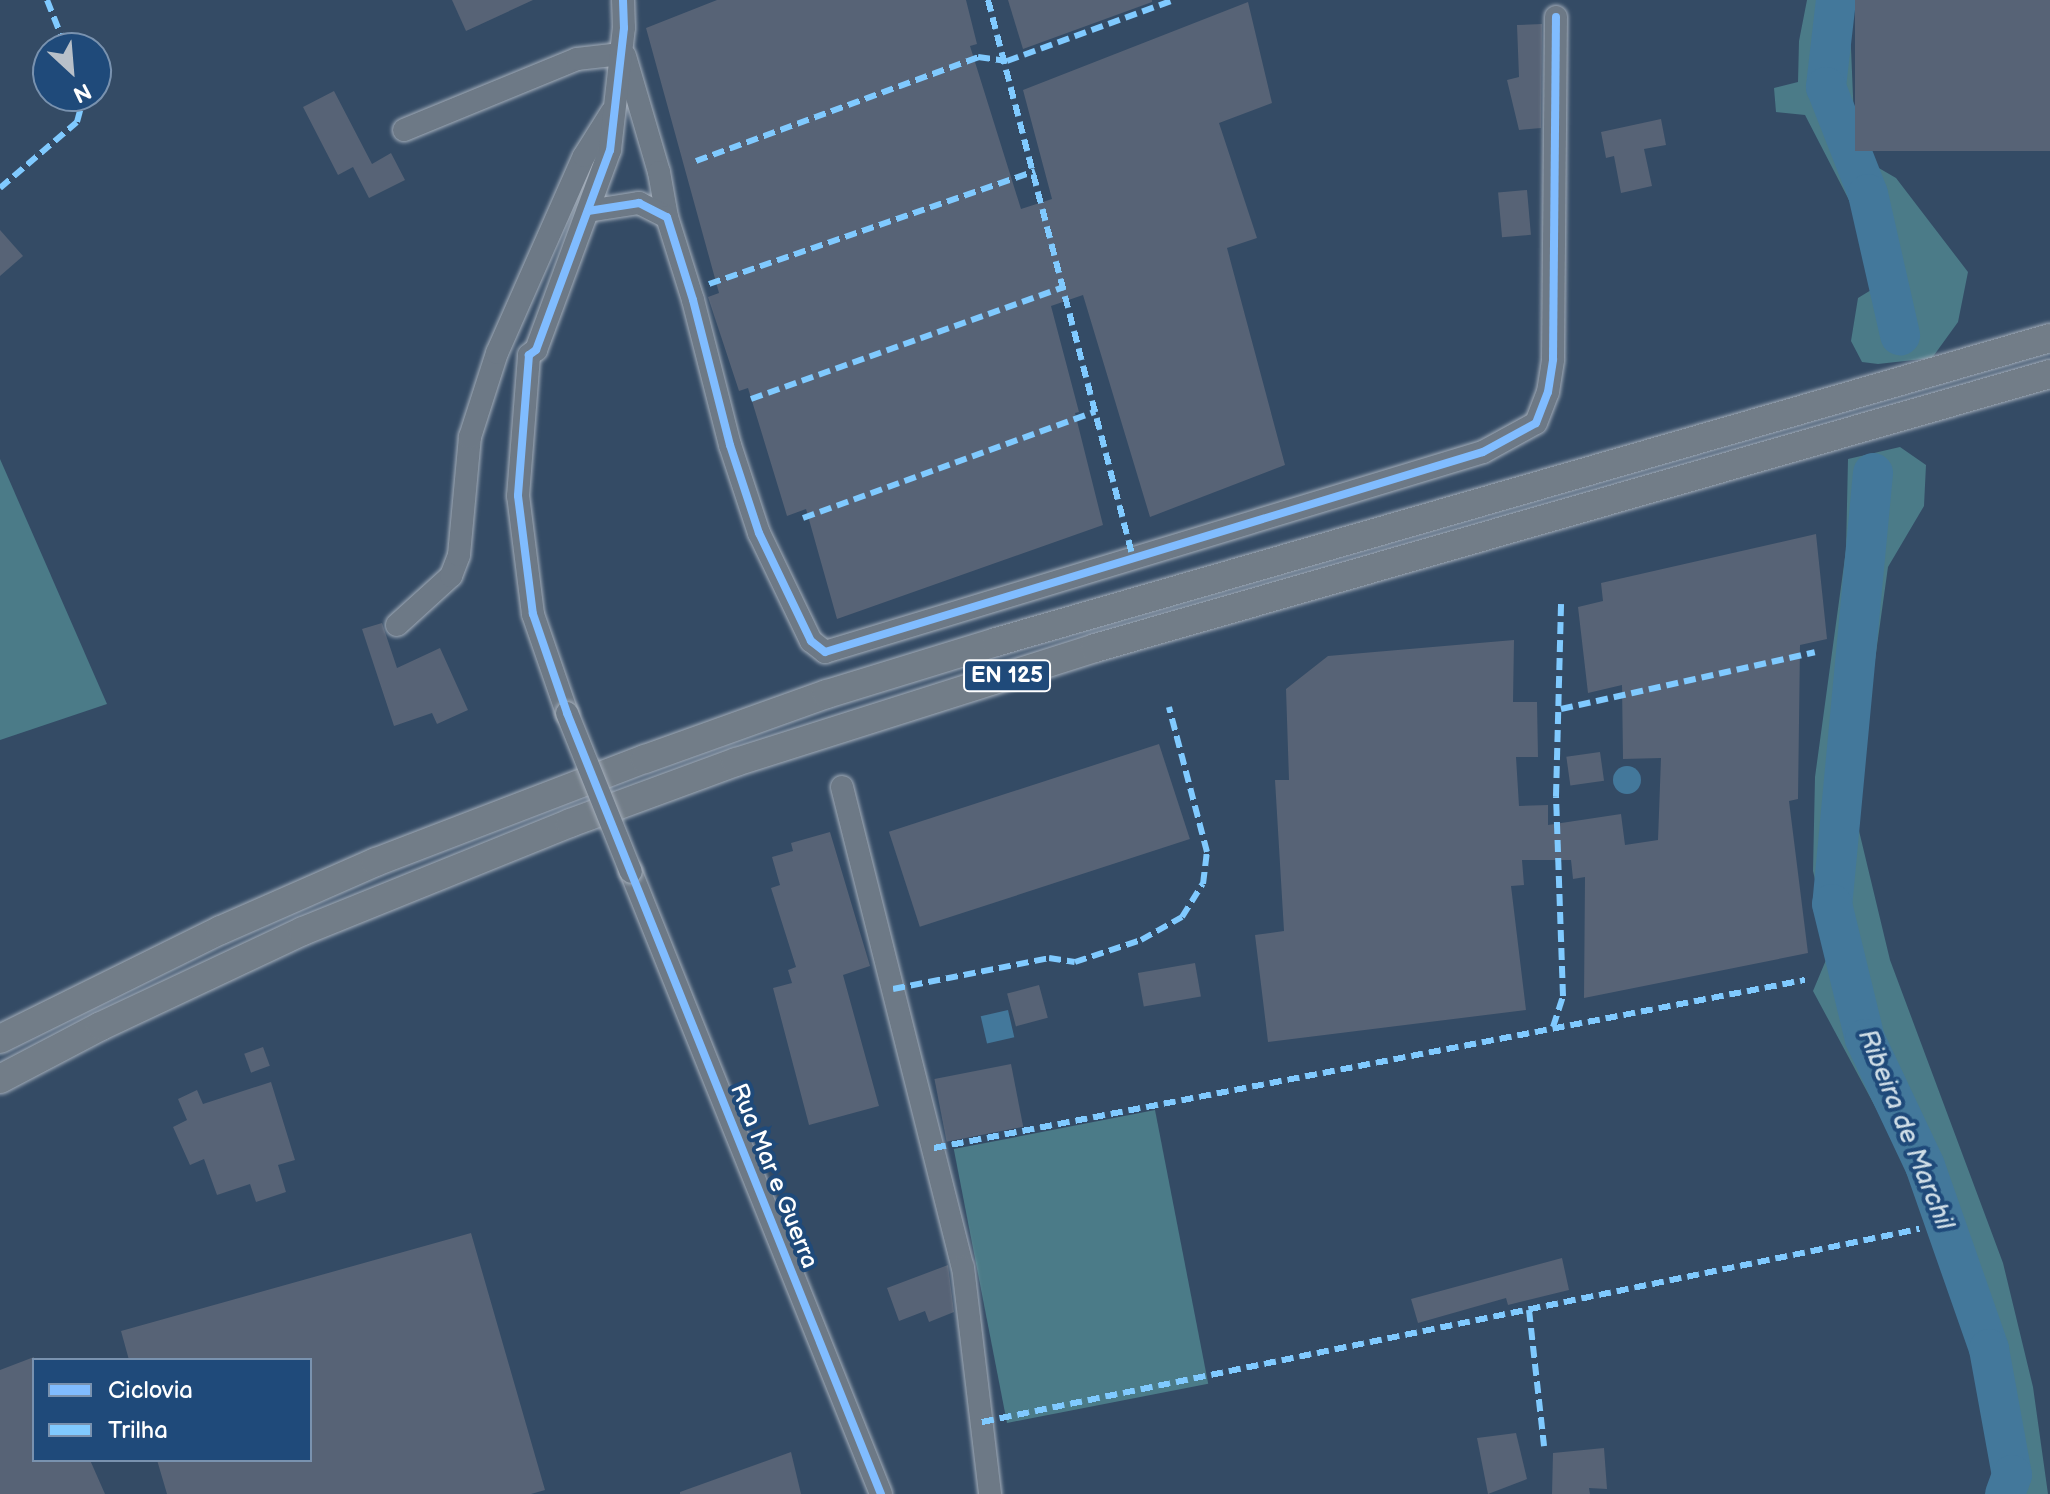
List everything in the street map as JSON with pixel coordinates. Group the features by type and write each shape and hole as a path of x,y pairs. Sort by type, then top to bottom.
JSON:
{"main road":[{"name":"EN 125","path":"0,1039 206,937 376,862 645,759 827,694 1010,638 2050,338"},
{"name":"EN 125","path":"0,1079 101,1026 303,931 570,823 736,762 1095,648 2050,374"}],"street":[{"path":"623,0 622,49 659,172 667,217 693,300 730,445 759,533 811,641 825,652 1483,452 1536,423 1548,392 1553,359 1556,17"},
{"path":"404,130 577,59 622,49"},
{"name":"Rua Mar e Guerra","path":"622,49 610,150 536,350 529,355 518,496 533,614 567,713 881,1494"},
{"path":"397,625 451,576 459,555 470,437 497,353 584,156 615,105"},
{"path":"588,211 639,203 667,217"},
{"path":"842,787 963,1267 990,1494"}],"green space":[{"path":"1807,0 1849,0 1854,120 1865,160 1896,178 1968,272 1958,322 1932,358 1878,364 1862,362 1851,341 1858,298 1876,287 1865,231 1805,115 1776,112 1774,88 1798,82 1799,41"},
{"path":"1900,447 1926,465 1924,506 1888,567 1854,810 1890,960 2003,1263 2033,1387 2048,1494 1985,1494 1995,1476 1976,1340 1899,1151 1813,991 1831,948 1813,871 1815,777 1846,550 1848,459"},
{"path":"0,459 107,704 0,740"},
{"path":"1155,1110 1208,1384 1007,1423 954,1149"}],"water":[{"path":"1627,766 1637,770 1641,780 1637,790 1627,794 1617,790 1613,780 1617,770"},
{"path":"1008,1010 1014,1037 987,1044 981,1016"}],"building":[{"path":"452,0 533,0 466,31"},
{"path":"717,0 966,0 977,44 970,46 1021,209 1052,199 1023,90 1248,2 1272,103 1219,123 1257,238 1227,248 1285,465 1150,517 1083,295 1051,306 1079,412 1075,413 1103,525 837,619 806,509 787,516 748,388 739,391 708,297 719,293 646,28"},
{"path":"1008,0 1152,0 1152,2 1023,49"},
{"path":"1855,0 2050,0 2050,151 1855,151"},
{"path":"1542,24 1541,128 1519,130 1507,80 1519,77 1517,25"},
{"path":"334,91 372,164 391,153 405,180 369,198 353,167 338,175 303,107"},
{"path":"1661,119 1666,145 1644,149 1652,186 1621,193 1614,156 1606,158 1601,132"},
{"path":"1527,190 1531,235 1502,237 1498,193"},
{"path":"0,230 23,256 0,276"},
{"path":"1816,534 1827,639 1800,645 1798,799 1789,801 1808,953 1584,998 1585,877 1573,879 1571,860 1522,860 1524,885 1511,886 1526,1010 1268,1042 1255,935 1284,931 1275,780 1289,780 1286,689 1328,656 1514,640 1513,702 1537,702 1538,757 1516,757 1519,806 1548,805 1548,825 1621,814 1625,845 1658,840 1661,758 1623,759 1622,685 1588,693 1578,607 1603,601 1601,583"},
{"path":"382,623 397,668 440,648 468,710 437,724 432,713 394,726 362,629"},
{"path":"1159,744 1190,839 920,927 889,832"},
{"path":"1600,752 1604,781 1570,785 1566,757"},
{"path":"830,832 870,966 843,975 879,1106 809,1125 773,988 792,983 788,970 796,967 771,888 780,885 772,857 793,851 791,843"},
{"path":"1195,963 1201,996 1144,1007 1138,973"},
{"path":"1039,985 1048,1018 1016,1026 1007,994"},
{"path":"263,1047 270,1066 251,1073 244,1054"},
{"path":"1011,1064 1023,1127 947,1142 934,1079"},
{"path":"271,1082 295,1160 278,1165 286,1192 256,1202 250,1184 217,1195 204,1159 190,1165 173,1127 187,1120 178,1099 197,1090 203,1104"},
{"path":"471,1233 545,1490 531,1494 167,1494 158,1462 312,1462 312,1358 128,1358 121,1331"},
{"path":"1562,1258 1569,1290 1508,1305 1506,1298 1418,1323 1411,1299"},
{"path":"948,1265 954,1312 929,1322 925,1311 899,1321 887,1288"},
{"path":"34,1357 32,1462 91,1462 105,1494 0,1494 0,1370"},
{"path":"1516,1433 1527,1479 1488,1494 1477,1438"},
{"path":"1604,1448 1607,1489 1589,1488 1590,1494 1552,1494 1553,1453"},
{"path":"791,1452 801,1494 680,1494 680,1492"}],"waterway":[{"name":"Ribeira de Marchil","path":"1836,0 1826,87 1868,194 1900,335"},
{"name":"Ribeira de Marchil","path":"1873,473 1832,904 1865,1039 1925,1166 1989,1349 2012,1475 2005,1494"}],"marked path":[{"path":"47,0 60,32"},
{"path":"988,0 1133,558"},
{"path":"696,161 978,57 1007,61 1174,0"},
{"path":"0,188 77,122 80,112"},
{"path":"709,284 1035,171"},
{"path":"751,399 1064,287"},
{"path":"803,518 1095,412"},
{"path":"1553,1027 1563,996 1556,796 1561,601"},
{"path":"1561,709 1815,652"},
{"path":"893,989 1049,958 1075,962 1141,940 1182,917 1203,884 1207,852 1169,707"},
{"path":"934,1148 1805,980"},
{"path":"982,1422 1919,1229"},
{"path":"1529,1310 1544,1446"}],"cycle path":[{"path":"623,0 624,28 610,150 536,350 529,355 518,496 533,614 567,713 881,1494"},
{"path":"588,211 639,203 667,217 693,300 730,445 759,533 811,641 825,652 1483,452 1536,423 1548,392 1553,359 1556,17"}]}
